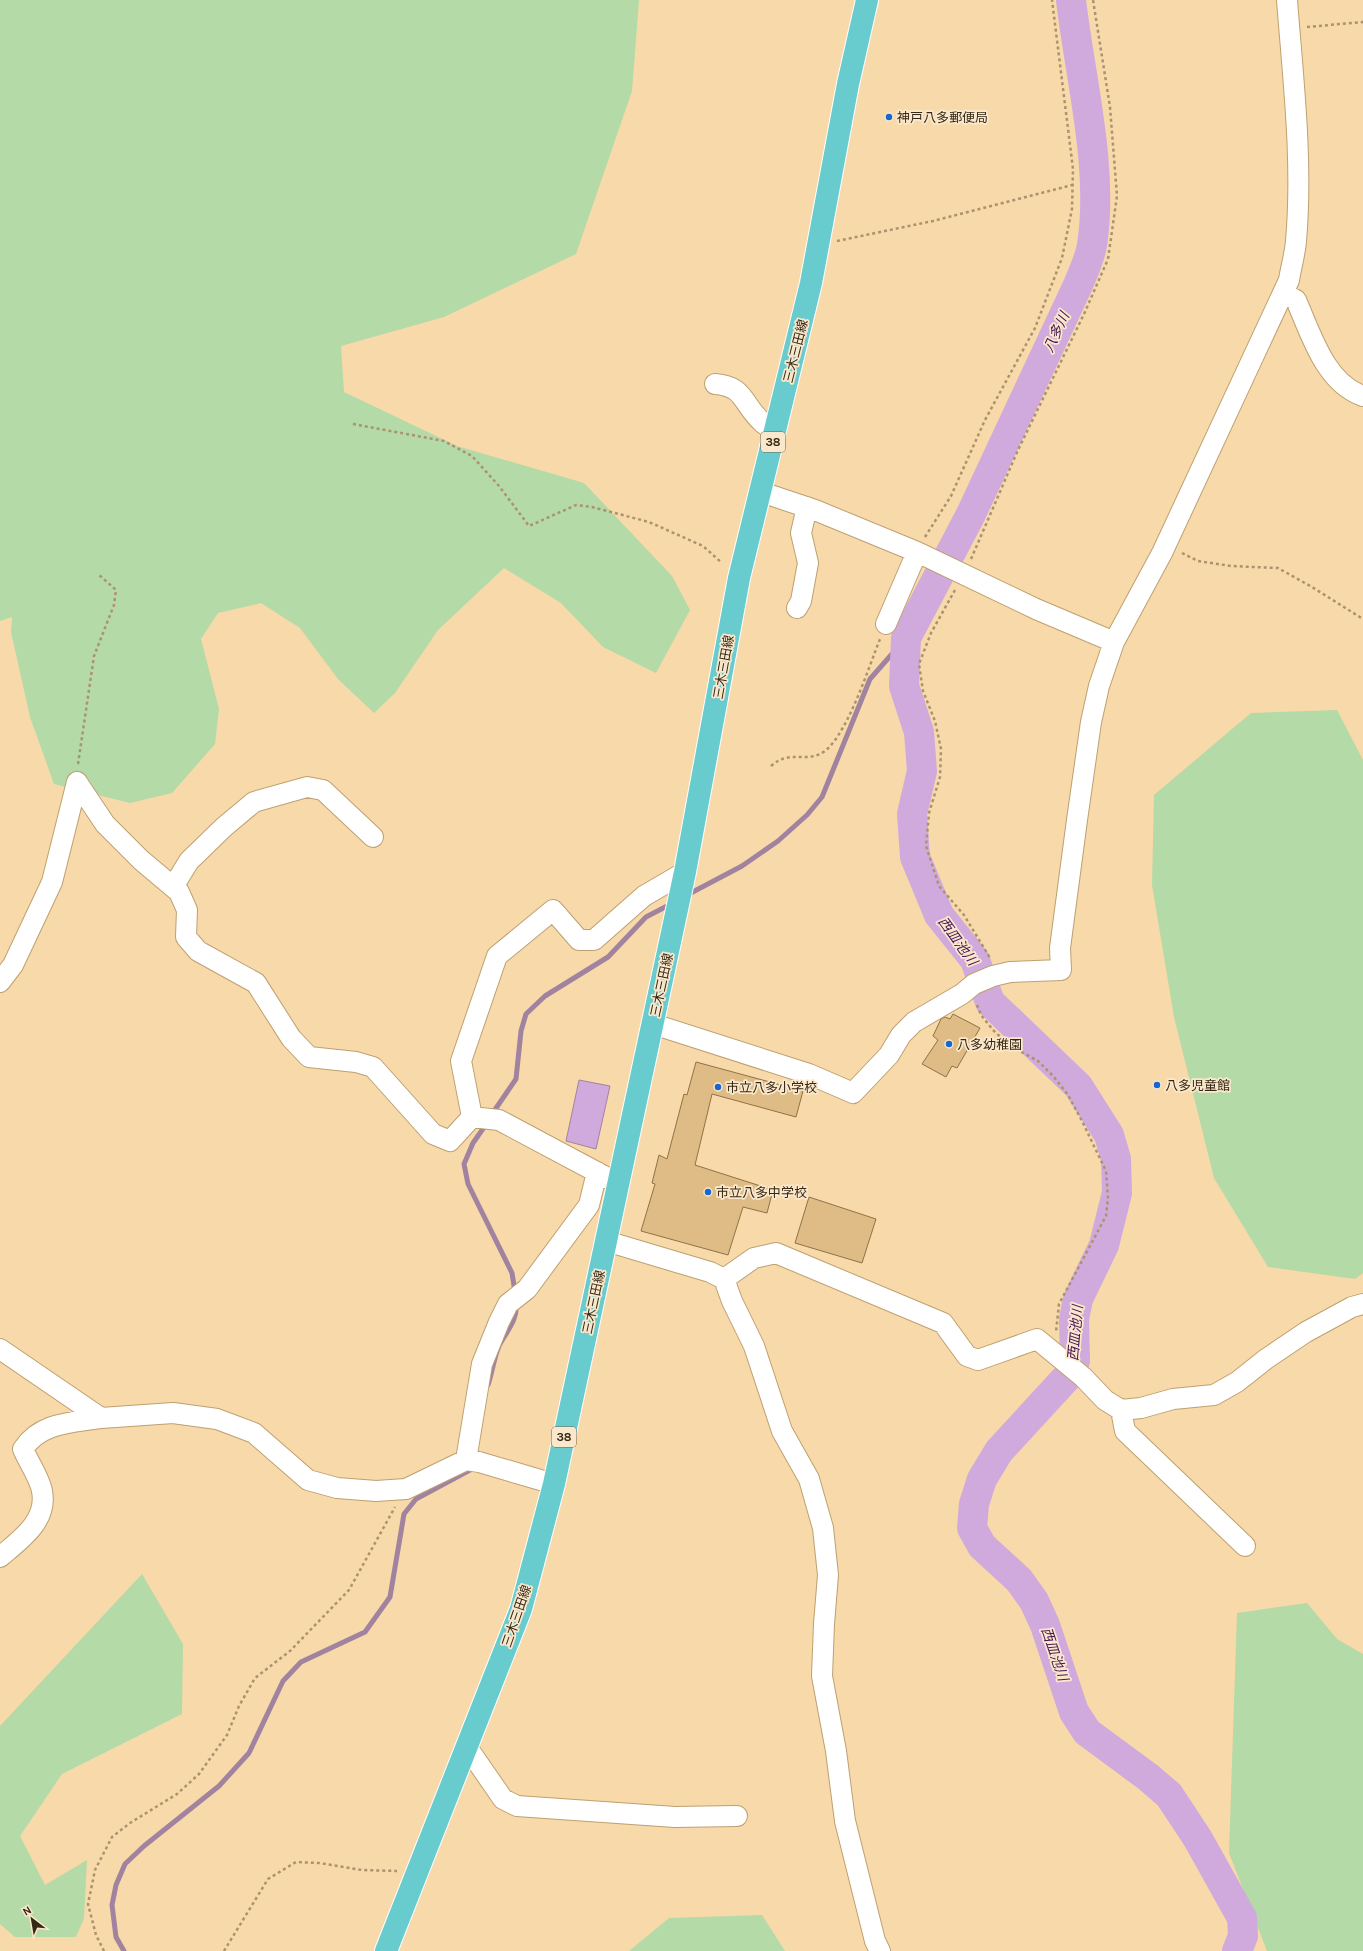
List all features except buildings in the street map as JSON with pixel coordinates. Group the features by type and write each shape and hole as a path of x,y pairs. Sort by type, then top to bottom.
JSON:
{"main road":[{"name":"三木三田線","path":"386,1951 521,1609 554,1484 682,887 739,578 811,284 848,84 867,0"}],"street":[{"path":"653,1024 809,1074 853,1093 889,1055 901,1035 914,1022 972,986 996,975 1010,972 1061,970 1061,940 1091,722 1099,686 1114,642 1166,545 1289,280 1296,242 1298,210 1295,118 1287,0"},
{"path":"1283,293 1296,300 1316,346 1334,377 1352,392 1363,396"},
{"path":"715,384 728,385 738,391 763,424 776,430"},
{"path":"760,492 807,507 922,554 1036,609 1114,642"},
{"path":"797,608 801,601 808,563 801,534 807,507"},
{"path":"886,624 922,554"},
{"path":"77,782 105,824 141,860 179,892 187,910 186,938 198,950 256,983 291,1038 309,1057 356,1062 373,1067 433,1134 450,1141 472,1117"},
{"path":"0,982 13,965 52,882 77,782"},
{"path":"174,888 189,861 254,802 307,787 323,790 373,837"},
{"path":"472,1117 461,1061 496,956 553,910 579,940 594,940 644,896 682,887"},
{"path":"472,1117 499,1120 619,1184"},
{"path":"466,1460 482,1364 499,1322 508,1304 527,1289 589,1204 597,1172"},
{"path":"606,1241 710,1272 724,1279 732,1301 754,1346 782,1431 809,1479 823,1528 828,1575 822,1676 836,1751 845,1821 875,1941 880,1951"},
{"path":"724,1279 754,1258 776,1253 943,1323 968,1356 978,1360 1037,1339 1083,1378 1105,1400 1121,1410 1141,1408 1173,1399 1214,1395 1237,1382 1266,1359 1306,1332 1352,1307 1363,1304"},
{"path":"0,1349 101,1418"},
{"path":"1121,1410 1125,1431 1245,1546"},
{"path":"0,1557 36,1524 42,1512 42,1491 23,1449 29,1440 43,1430 58,1425 101,1418 173,1413 217,1419 254,1433 308,1480 337,1488 376,1491 406,1489 466,1460 479,1462 554,1484"},
{"path":"467,1747 503,1799 517,1806 675,1817 737,1816"}],"path":[{"path":"922,554 951,496 985,420 1035,328 1062,258 1072,210 1072,169 1052,0"},
{"path":"996,975 988,952 964,915 938,886 926,846 929,813 940,777 942,749 935,721 923,690 919,664 931,633 1084,314 1108,259 1117,196 1110,107 1093,0"},
{"path":"1289,29 1363,22"},
{"path":"819,241 841,241 933,222 1072,185"},
{"path":"353,424 444,441 472,456 499,486 529,526 576,505 592,507 649,522 703,546 739,578"},
{"path":"1166,545 1198,561 1231,566 1278,568 1312,587 1363,619"},
{"path":"77,782 78,765 94,656 114,605 116,590 98,574"},
{"path":"771,766 786,757 819,755 828,750 844,728 886,624"},
{"path":"972,986 981,1015 993,1030 1009,1044 1038,1061 1054,1077 1068,1095 1106,1171 1108,1198 1106,1216 1059,1304 1055,1354"},
{"path":"104,1951 96,1935 88,1904 95,1870 112,1837 130,1823 177,1794 199,1774 227,1735 239,1706 255,1678 290,1651 349,1590 369,1552 406,1489"},
{"path":"224,1951 268,1879 296,1862 319,1863 362,1870 418,1872"}],"green space":[{"path":"0,0 639,0 632,91 576,254 444,317 341,346 344,392 457,446 584,483 672,576 690,610 656,673 603,647 561,603 504,568 438,630 395,693 374,713 338,679 300,628 261,603 218,613 201,639 219,709 215,744 172,793 130,803 54,784 30,717 11,632 12,617 0,621"},
{"path":"1337,710 1363,760 1363,1273 1355,1279 1268,1267 1214,1178 1174,1017 1152,885 1154,795 1251,713"},
{"path":"142,1574 183,1644 182,1714 62,1774 20,1836 45,1885 87,1860 84,1918 76,1937 15,1937 0,1924 0,1726"},
{"path":"1307,1603 1337,1639 1363,1654 1363,1951 1267,1951 1229,1853 1237,1613"},
{"path":"762,1915 785,1951 629,1951 669,1918"}],"shaded area":[{"path":"579,1080 610,1086 596,1149 566,1141"}],"waterway":[{"name":"西皿池川","path":"1071,0 1093,154 1095,215 1091,250 1078,285 971,514 906,638 904,686 919,732 922,771 912,814 915,857 939,915 975,960 990,1002 1078,1086 1109,1135 1116,1159 1117,1193 1104,1245 1078,1299 1074,1319 1075,1361 1068,1376 999,1451 982,1479 974,1504 972,1528 982,1546 1019,1580 1034,1601 1045,1625 1074,1712 1087,1732 1148,1777 1169,1795 1198,1839 1242,1918 1243,1936 1237,1951"},
{"path":"687,895 742,866 778,841 807,815 822,797 870,679 906,638"},
{"path":"492,1114 516,1079 521,1031 526,1014 545,996 608,957 646,917 671,904"},
{"path":"487,1123 473,1143 464,1164 468,1184 512,1273 515,1292"},
{"path":"488,1385 499,1346 513,1321 516,1304"},
{"path":"124,1951 116,1937 112,1905 116,1885 125,1864 144,1846 219,1786 249,1753 283,1681 301,1662 365,1632 390,1597 404,1514 416,1499 470,1470 472,1466"}],"place":[{"name":"神戸八多郵便局","path":"889,117"},
{"name":"八多幼稚園","path":"949,1044"},
{"name":"八多児童館","path":"1157,1085"},
{"name":"市立八多小学校","path":"718,1087"},
{"name":"市立八多中学校","path":"708,1192"}],"water label":[{"name":"八多川","path":"1056,332"}]}
